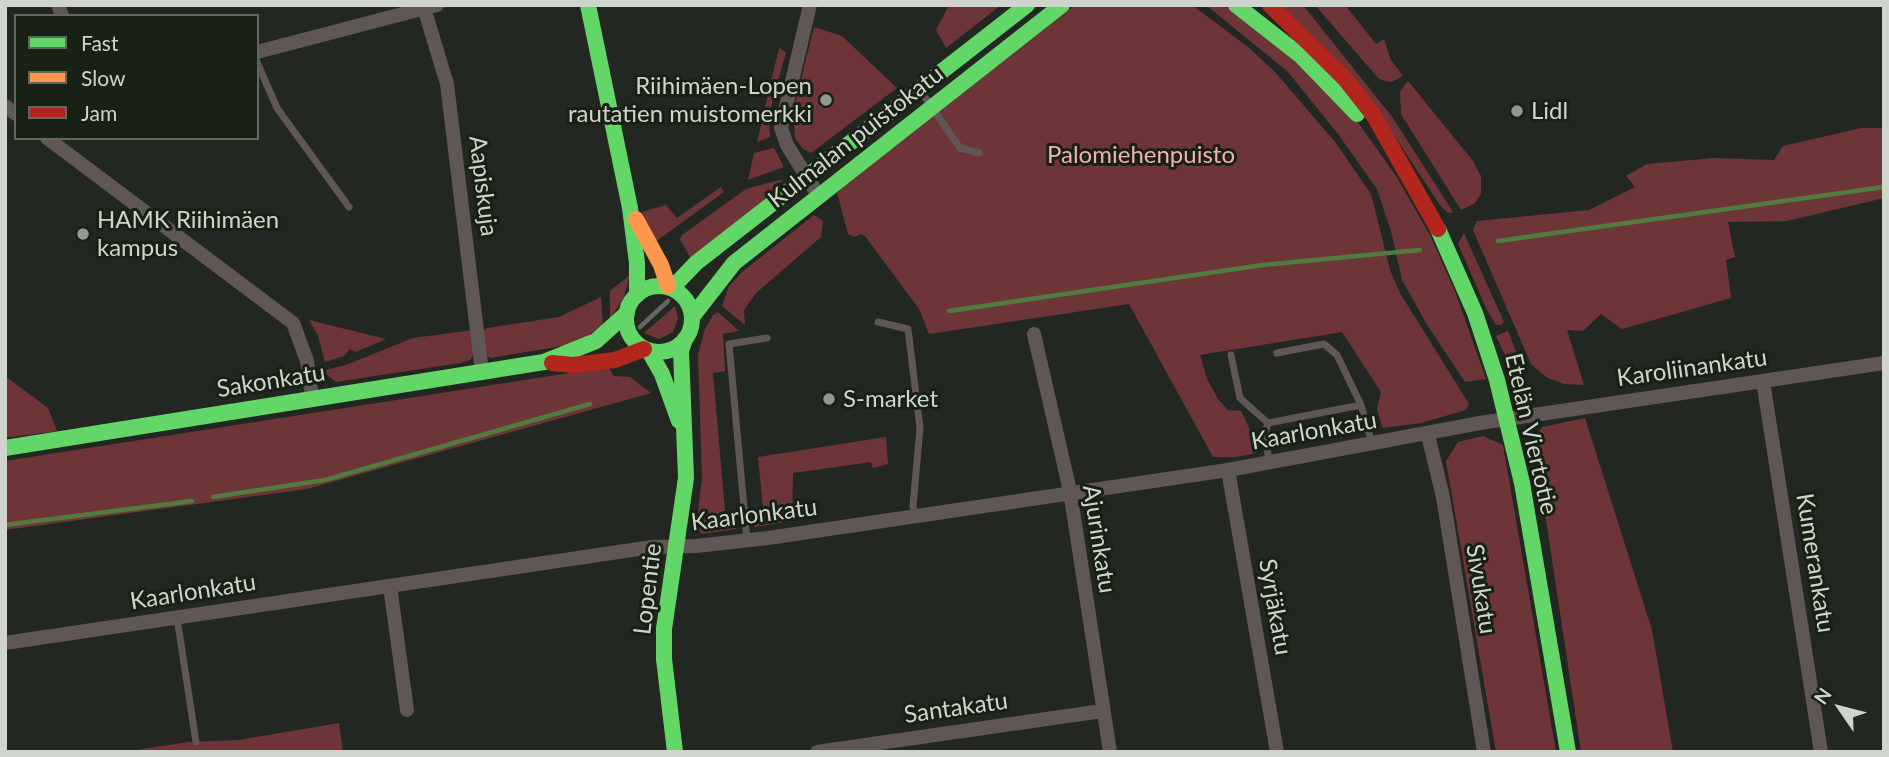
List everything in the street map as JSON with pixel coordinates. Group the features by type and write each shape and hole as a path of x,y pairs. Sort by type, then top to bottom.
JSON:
{"street":[{"path":"588,5 630,208 637,263 636,295 627,313 630,334 647,350 670,349 685,339 692,317 687,302 670,287 630,208"},
{"path":"810,5 781,128 787,145 818,195"},
{"name":"Kulmalan puistokatu","path":"670,287 691,267 1027,5"},
{"name":"Kulmalan puistokatu","path":"692,317 734,263 1062,5"},
{"name":"Etelän Viertotie","path":"1236,5 1301,56 1390,147"},
{"name":"Etelän Viertotie","path":"1270,5 1345,79 1374,116 1454,261 1475,313 1507,418 1522,483 1567,752"},
{"path":"259,51 431,7"},
{"name":"Aapiskuja","path":"431,7 447,84 482,372"},
{"path":"50,140 292,323 307,361 312,397"},
{"path":"636,295 650,287 670,287"},
{"name":"Sakonkatu","path":"5,448 544,362 596,341 627,313"},
{"name":"Ajurinkatu","path":"1034,334 1070,491 1110,752"},
{"name":"Lopentie","path":"674,752 664,649 686,478 681,351 685,339"},
{"name":"Sakonkatu","path":"544,362 573,365 628,357 647,350"},
{"name":"Lopentie","path":"647,350 662,374 683,432"},
{"name":"Karoliinankatu","path":"1507,418 1884,363"},
{"name":"Kumerankatu","path":"1763,381 1821,752"},
{"name":"Kaarlonkatu","path":"5,643 652,547 747,540 1228,470 1428,435 1507,418"},
{"name":"Sivukatu","path":"1428,435 1443,497 1484,752"},
{"name":"Syrjäkatu","path":"1228,470 1277,752"},
{"path":"390,586 407,710"},
{"name":"Santakatu","path":"817,752 1102,711"}],"lane":[{"path":"259,67 277,108 349,207"},
{"path":"919,88 960,148 979,153"},
{"path":"878,322 908,329 920,428 913,506 915,515"},
{"path":"747,540 729,344 767,338"},
{"path":"1277,353 1324,344 1337,355 1361,405 1372,444"},
{"path":"1231,355 1240,398 1268,423"},
{"path":"1268,423 1361,405"},
{"path":"1268,423 1265,433 1269,462"},
{"path":"177,618 196,741"}],"green space":[{"path":"949,5 1001,5 946,48 936,30"},
{"name":"Palomiehenpuisto","path":"1075,5 1192,5 1248,47 1275,72 1335,142 1371,194 1390,270 1400,293 1469,404 1466,410 1421,423 1383,428 1377,410 1381,392 1342,332 1200,355 1207,379 1218,399 1228,410 1241,411 1255,441 1256,453 1236,457 1213,457 1129,304 929,334 919,309 865,236 861,234 854,237 848,234 837,192"},
{"path":"1206,5 1227,5 1267,35 1356,120 1396,176 1430,235 1456,294 1486,379 1465,382 1426,323 1402,280 1391,231 1377,189 1338,134 1288,72"},
{"path":"1277,5 1303,5 1393,118 1453,212 1448,213 1440,205 1386,123"},
{"path":"1315,5 1345,5 1376,44 1384,39 1391,60 1403,76 1391,82 1379,79"},
{"path":"814,27 842,36 897,88 811,153 803,149 795,138 793,112"},
{"path":"779,48 786,52 769,114 770,137 757,142"},
{"path":"1408,81 1473,161 1481,176 1481,194 1474,204 1461,210 1401,114 1400,92"},
{"path":"1861,128 1884,128 1884,198 1787,221 1728,222 1735,257 1726,260 1731,298 1622,329 1601,314 1583,331 1567,330 1584,385 1564,384 1546,377 1531,364 1473,230 1477,221 1589,210 1635,187 1626,176 1647,164 1714,158 1774,160 1783,146"},
{"path":"774,148 784,167 748,180 754,153"},
{"path":"783,179 760,204 691,259 680,239 682,235 746,189"},
{"path":"721,187 724,192 655,242 642,212 666,205 677,218"},
{"path":"814,215 823,221 821,237 756,293 744,310 745,325 722,306 729,286 742,272"},
{"path":"1464,233 1504,322 1501,325 1496,325 1487,310 1458,244"},
{"path":"630,275 623,300 610,318 610,291"},
{"path":"601,297 603,326 574,344 490,358 487,355 483,332 487,328 559,317"},
{"path":"675,306 678,318 673,332 659,339 644,333"},
{"path":"718,312 739,331 723,334 725,371 713,373 726,522 736,521 736,529 702,534 696,529 702,477 698,354 705,329 713,315"},
{"path":"309,320 386,339 356,352 350,349 344,356 325,362 318,336"},
{"path":"473,330 474,354 470,360 460,363 336,382 322,371 346,365 413,338"},
{"path":"1508,331 1517,354 1511,367 1496,336"},
{"path":"608,367 614,376 630,377 651,393 307,489 5,530 5,461"},
{"path":"5,376 48,408 57,431 5,438"},
{"path":"1585,418 1652,630 1673,752 1581,752 1534,440 1542,427"},
{"path":"1483,436 1503,445 1556,752 1496,752 1446,461 1458,442"},
{"path":"886,437 888,464 873,468 871,462 793,473 792,521 755,527 753,519 764,517 758,457"},
{"path":"339,723 343,752 124,752 188,742 238,740"}],"waterway":[{"path":"1498,241 1884,187"},
{"path":"949,311 1263,265 1420,250"},
{"path":"213,497 325,480 590,404"},
{"path":"5,525 192,501"}],"railway":[{"path":"640,327 668,301"}],"traffic: fast":[{"path":"588,5 630,208 637,263 637,295"},
{"path":"672,288 696,263 1027,5"},
{"path":"692,317 734,263 1062,5"},
{"path":"1236,5 1301,56 1357,114"},
{"path":"1438,229 1475,313 1497,380 1522,483 1568,752"},
{"path":"659,286 672,289 682,296 689,306 692,319 689,332 682,342 672,349 659,352 646,349 636,342 629,332 626,319 629,306 636,296 646,289 659,286"},
{"path":"5,448 544,362 596,341 627,313"},
{"path":"675,752 664,659 664,629 686,478 681,351 685,339"},
{"path":"649,351 662,374 679,421"}],"traffic: slow":[{"path":"636,219 661,265 668,286"}],"traffic: jam":[{"path":"1270,5 1345,79 1374,116 1438,229"},
{"path":"552,363 573,365 615,360 644,349"}],"place":[{"name":"Riihimäen-Lopen rautatien muistomerkki","path":"826,100"},
{"name":"Lidl","path":"1517,111"},
{"name":"HAMK Riihimäen kampus","path":"83,234"},
{"name":"S-market","path":"829,399"}]}
